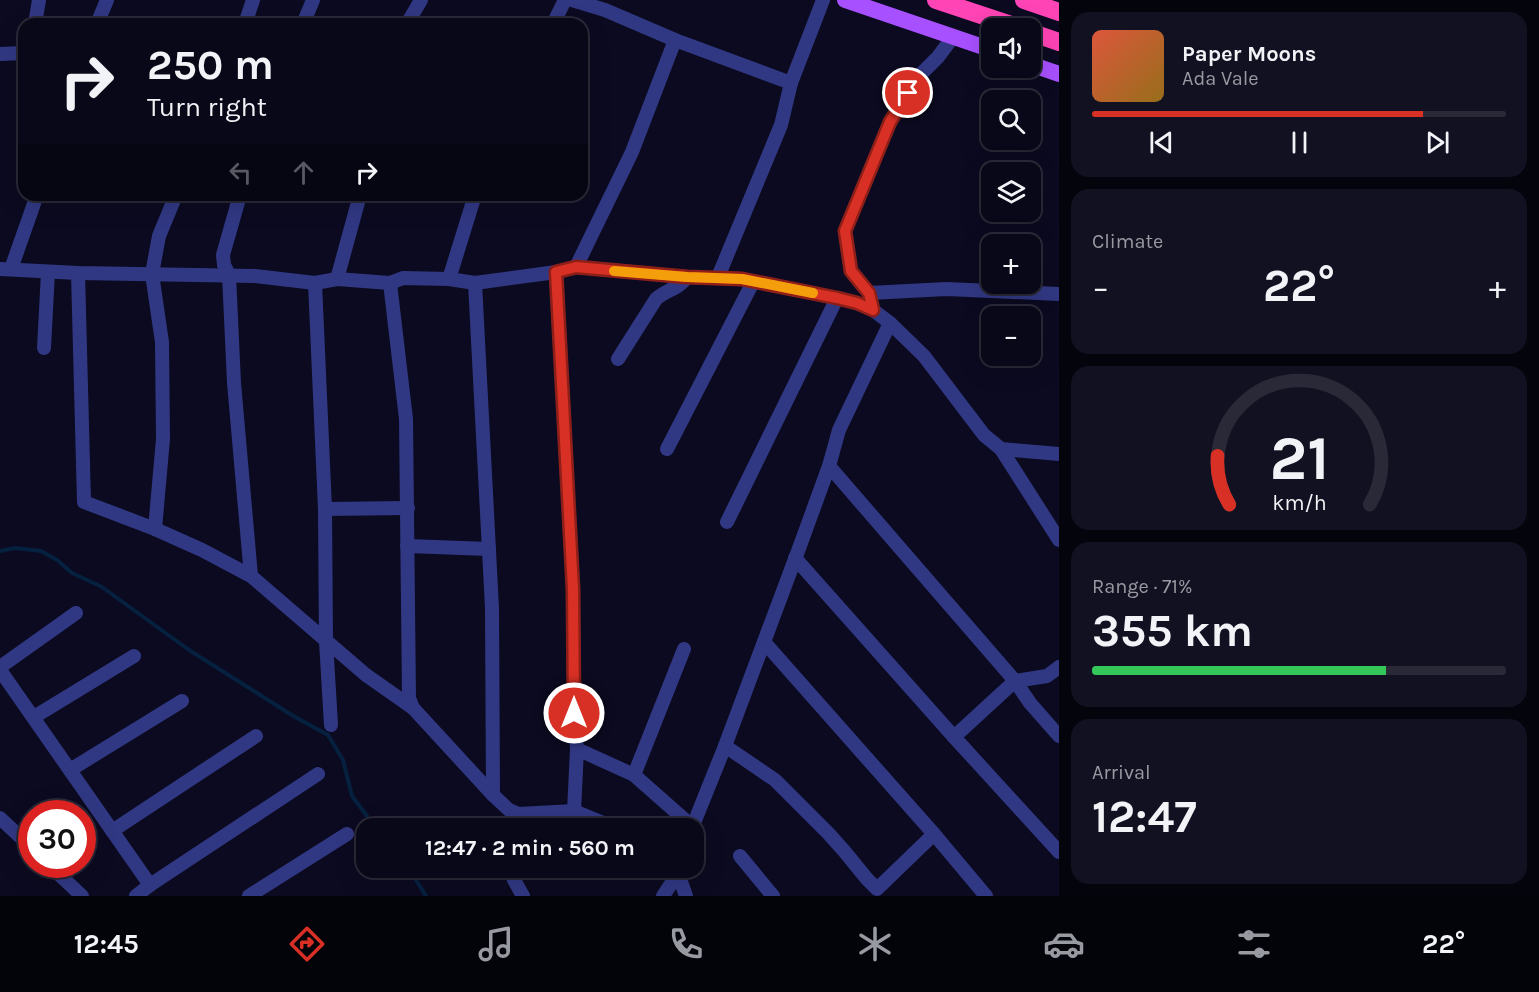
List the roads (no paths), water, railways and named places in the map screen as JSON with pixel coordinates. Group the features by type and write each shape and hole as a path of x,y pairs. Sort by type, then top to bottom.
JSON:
{"highway":[{"path":"936,0 990,18"},
{"path":"1024,0 1059,12"},
{"path":"1041,36 1059,42"}],"main road":[{"path":"845,0 981,46"},
{"path":"1041,68 1059,74"}],"street":[{"path":"36,18 39,0"},
{"path":"100,18 107,0"},
{"path":"246,18 253,0"},
{"path":"306,18 313,0"},
{"path":"410,18 421,0"},
{"path":"556,18 565,0"},
{"path":"572,0 605,10 675,40 791,83"},
{"path":"718,277 781,124 791,83 824,0"},
{"path":"873,310 869,293 851,271 845,231 890,122 917,78 954,37"},
{"path":"576,267 632,152 675,40"},
{"path":"0,54 18,52"},
{"path":"34,201 5,269 78,273 229,275 315,282 337,279 390,283 403,278 449,279 475,283 556,272 576,267 687,277 742,279 857,303 873,310 890,323 924,356 984,435 1001,449 1059,540"},
{"path":"155,529 163,439 162,342 152,274 159,237 174,201"},
{"path":"238,201 223,255 229,275 234,383 251,576"},
{"path":"337,279 358,201"},
{"path":"449,279 473,201"},
{"path":"44,348 48,272"},
{"path":"556,272 573,589 574,713 577,749 574,812"},
{"path":"78,273 84,502 155,529 202,550 251,576 366,675 413,708 509,810 518,814 574,812 589,818"},
{"path":"618,359 656,299 682,284 687,277"},
{"path":"315,282 326,509 326,641 331,725"},
{"path":"667,449 753,282"},
{"path":"390,283 406,419 409,698 413,708"},
{"path":"475,283 492,608 493,795"},
{"path":"869,293 946,289 1059,294"},
{"path":"727,522 837,298"},
{"path":"697,818 829,466 839,430 890,323"},
{"path":"1001,449 1059,454"},
{"path":"829,466 1059,735"},
{"path":"326,509 408,508"},
{"path":"407,546 489,549"},
{"path":"795,558 1059,852"},
{"path":"76,613 0,669 150,885"},
{"path":"764,642 987,896"},
{"path":"633,775 684,649"},
{"path":"34,717 134,656"},
{"path":"954,737 1015,681 1047,676 1059,668"},
{"path":"70,770 182,701"},
{"path":"112,831 256,736"},
{"path":"725,746 775,780 829,834 880,892 934,834"},
{"path":"577,749 633,775 682,818"},
{"path":"136,896 318,774"},
{"path":"517,818 518,814"},
{"path":"0,818 18,835"},
{"path":"249,896 269,891 347,834"},
{"path":"740,856 773,896"},
{"path":"63,878 82,896"},
{"path":"514,878 523,896"},
{"path":"663,896 673,878"},
{"path":"680,878 685,895"}],"waterway":[{"path":"0,551 15,548 41,551 57,560 72,573 102,587 189,650 295,717 328,735 343,760 352,796 368,818"},
{"path":"415,878 426,896"}]}
